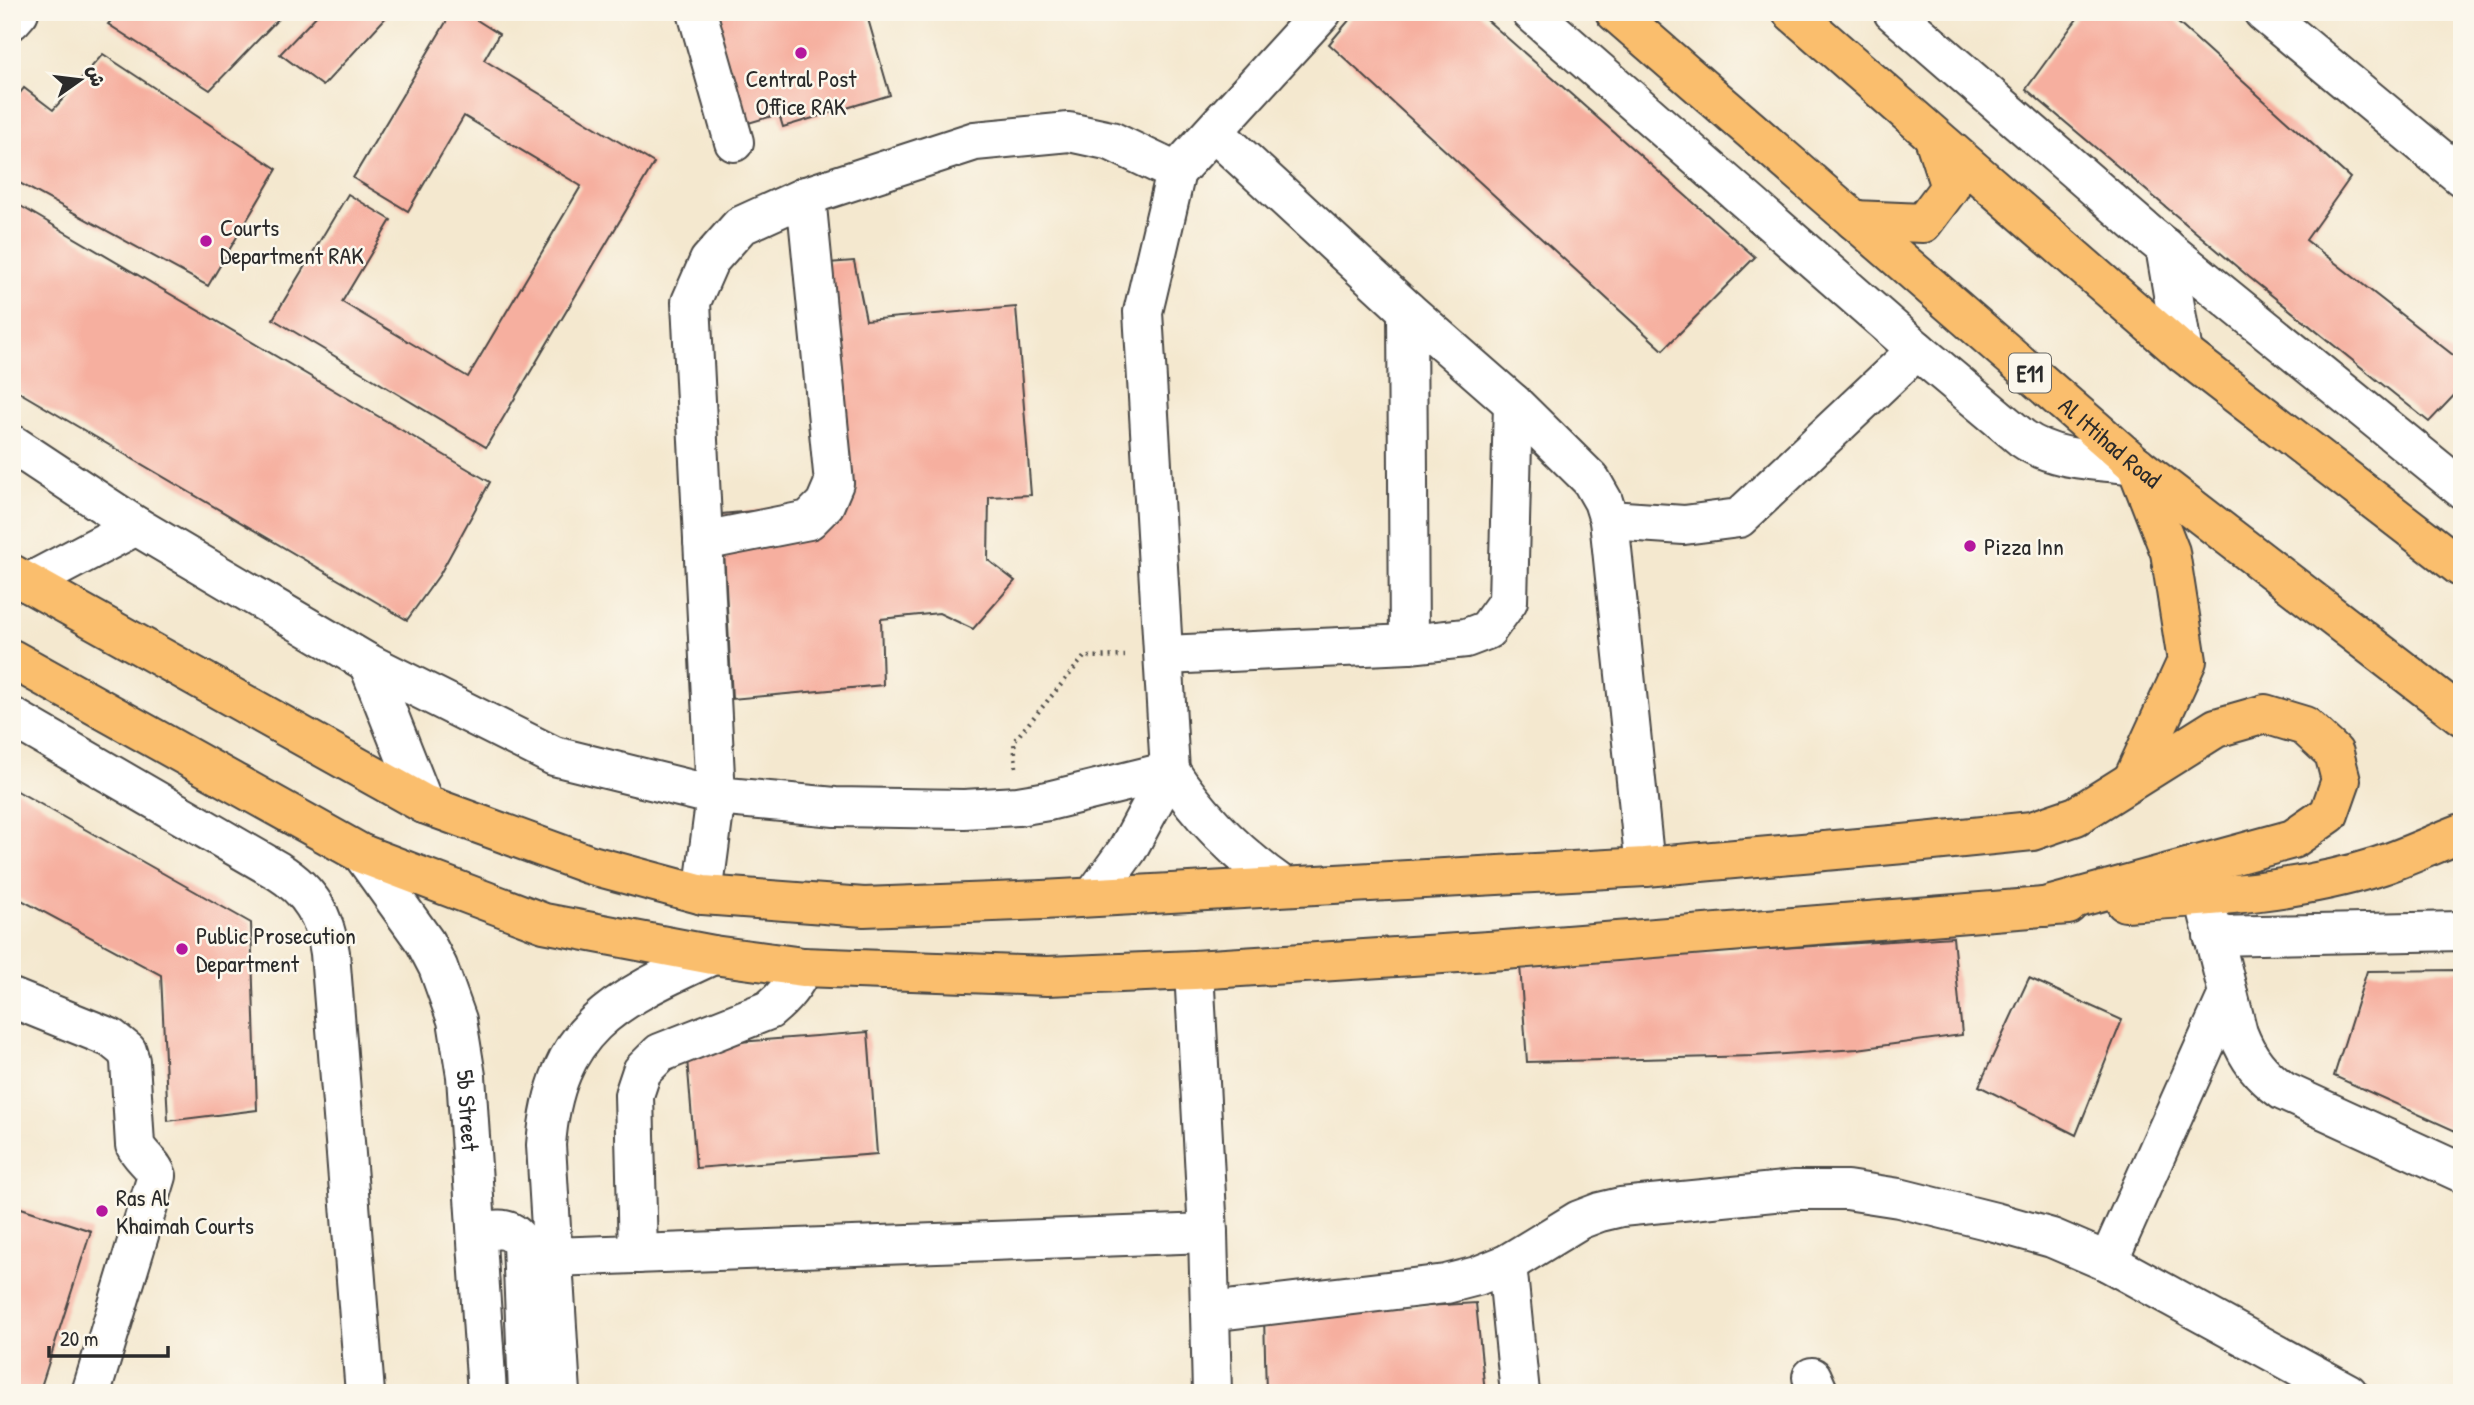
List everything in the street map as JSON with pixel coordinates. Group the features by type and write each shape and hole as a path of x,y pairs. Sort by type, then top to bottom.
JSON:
{"main road":[{"name":"Al Ittihad Road","path":"1615,12 2136,465 2462,716"},
{"path":"1792,12 2183,353 2462,568"},
{"path":"1854,220 1923,223 1950,187 1933,135"},
{"path":"2133,779 2187,661 2170,552 2136,465"},
{"path":"20,578 424,804 588,864 703,895 864,907 1093,897 1644,867 1983,837 2032,831 2076,816 2216,728 2265,714 2305,726 2334,753 2341,780 2329,814 2293,839 2200,881"},
{"path":"12,659 362,854 544,923 713,955 803,967 1047,976 1194,970 1504,950 2044,907 2200,881 2324,881 2377,867 2462,833"}],"street":[{"path":"12,20 19,12"},
{"path":"697,12 734,142"},
{"path":"1093,897 1133,841 1170,771 1143,312 1177,172 1322,12"},
{"path":"1531,12 1917,350 2033,446 2062,456 2136,465"},
{"path":"1893,12 2165,247 2462,489"},
{"path":"2272,15 2462,177"},
{"path":"703,895 716,796 691,302 709,261 740,226 806,196 975,141 1069,132 1111,141 1177,172"},
{"path":"1214,132 1407,310 1513,403 1591,480 1609,520 1644,867"},
{"path":"704,541 809,520 825,505 834,483 806,196"},
{"path":"2165,247 2183,353"},
{"path":"1407,310 1409,644"},
{"path":"1609,520 1684,525 1739,518 1917,350"},
{"path":"1165,655 1409,644 1466,638 1487,630 1507,601 1513,403"},
{"path":"12,444 136,526 368,663 554,756 716,796 835,807 964,809 1018,806 1048,802 1170,771"},
{"path":"20,578 136,526"},
{"path":"368,663 424,804"},
{"path":"12,718 278,871 296,883 311,898 321,916 328,934 330,953 365,1393"},
{"path":"1170,771 1201,815 1220,835 1261,871 1283,886"},
{"name":"5b Street","path":"362,854 425,942 449,993 457,1020 466,1076 487,1393"},
{"path":"2200,881 2245,1051 2267,1080 2283,1091 2462,1173"},
{"path":"2213,936 2462,931"},
{"path":"561,1393 546,1145 548,1118 555,1091 579,1042 597,1021 640,989 713,955"},
{"path":"638,1254 634,1095 642,1071 660,1053 769,1010 784,998 803,967"},
{"path":"1194,970 1208,1233 1212,1393"},
{"path":"2108,1262 2228,994"},
{"path":"12,998 111,1038 127,1051 131,1061 135,1145 154,1167 157,1176 91,1393"},
{"path":"1210,1312 1446,1284 1507,1264 1579,1220 1600,1212 1632,1206 1821,1189 1874,1193 2052,1238 2108,1262 2348,1393"},
{"path":"478,1232 504,1229 512,1231 522,1244 528,1393"},
{"path":"553,1257 1208,1233"},
{"path":"1507,1264 1520,1393"}],"path":[{"path":"1018,806 1014,741 1084,657 1165,655"}],"building":[{"path":"119,12 151,12 156,16 160,12 285,12 210,90 108,24"},
{"path":"320,12 391,12 323,86 280,54"},
{"path":"452,12 464,12 499,34 484,60 654,163 486,447 273,319 348,194 391,220 342,302 468,377 581,186 464,116 408,211 353,178"},
{"name":"Central Post Office RAK","path":"712,12 866,12 890,95 783,127 779,114 745,124"},
{"path":"1356,12 1478,12 1755,257 1663,350 1329,44"},
{"path":"2082,12 2166,12 2350,178 2306,240 2462,362 2462,387 2429,422 2249,277 2026,89"},
{"path":"103,54 277,169 208,286 12,179 12,103 24,88 53,110"},
{"path":"12,201 490,482 440,574 407,620 12,388"},
{"path":"854,261 866,320 1016,307 1031,495 989,497 988,560 1015,581 973,629 939,613 881,619 883,685 732,699 722,514 840,503 815,264"},
{"name":"Public Prosecution Department","path":"12,788 251,923 257,1110 168,1121 161,975 12,895"},
{"path":"1953,937 1962,1035 1857,1049 1754,1056 1527,1062 1520,965"},
{"path":"2462,970 2462,1134 2334,1076 2367,971"},
{"path":"2029,978 2122,1020 2076,1135 1979,1086"},
{"path":"868,1032 877,1154 696,1168 686,1046"},
{"path":"12,1205 91,1231 39,1393 12,1393"},
{"path":"1476,1303 1485,1393 1266,1393 1264,1316"}],"place":[{"name":"Central Post Office RAK","path":"801,53"},
{"name":"Courts Department RAK","path":"206,241"},
{"name":"Pizza Inn","path":"1970,546"},
{"name":"Public Prosecution Department","path":"182,949"},
{"name":"Ras Al Khaimah Courts","path":"102,1211"}]}
